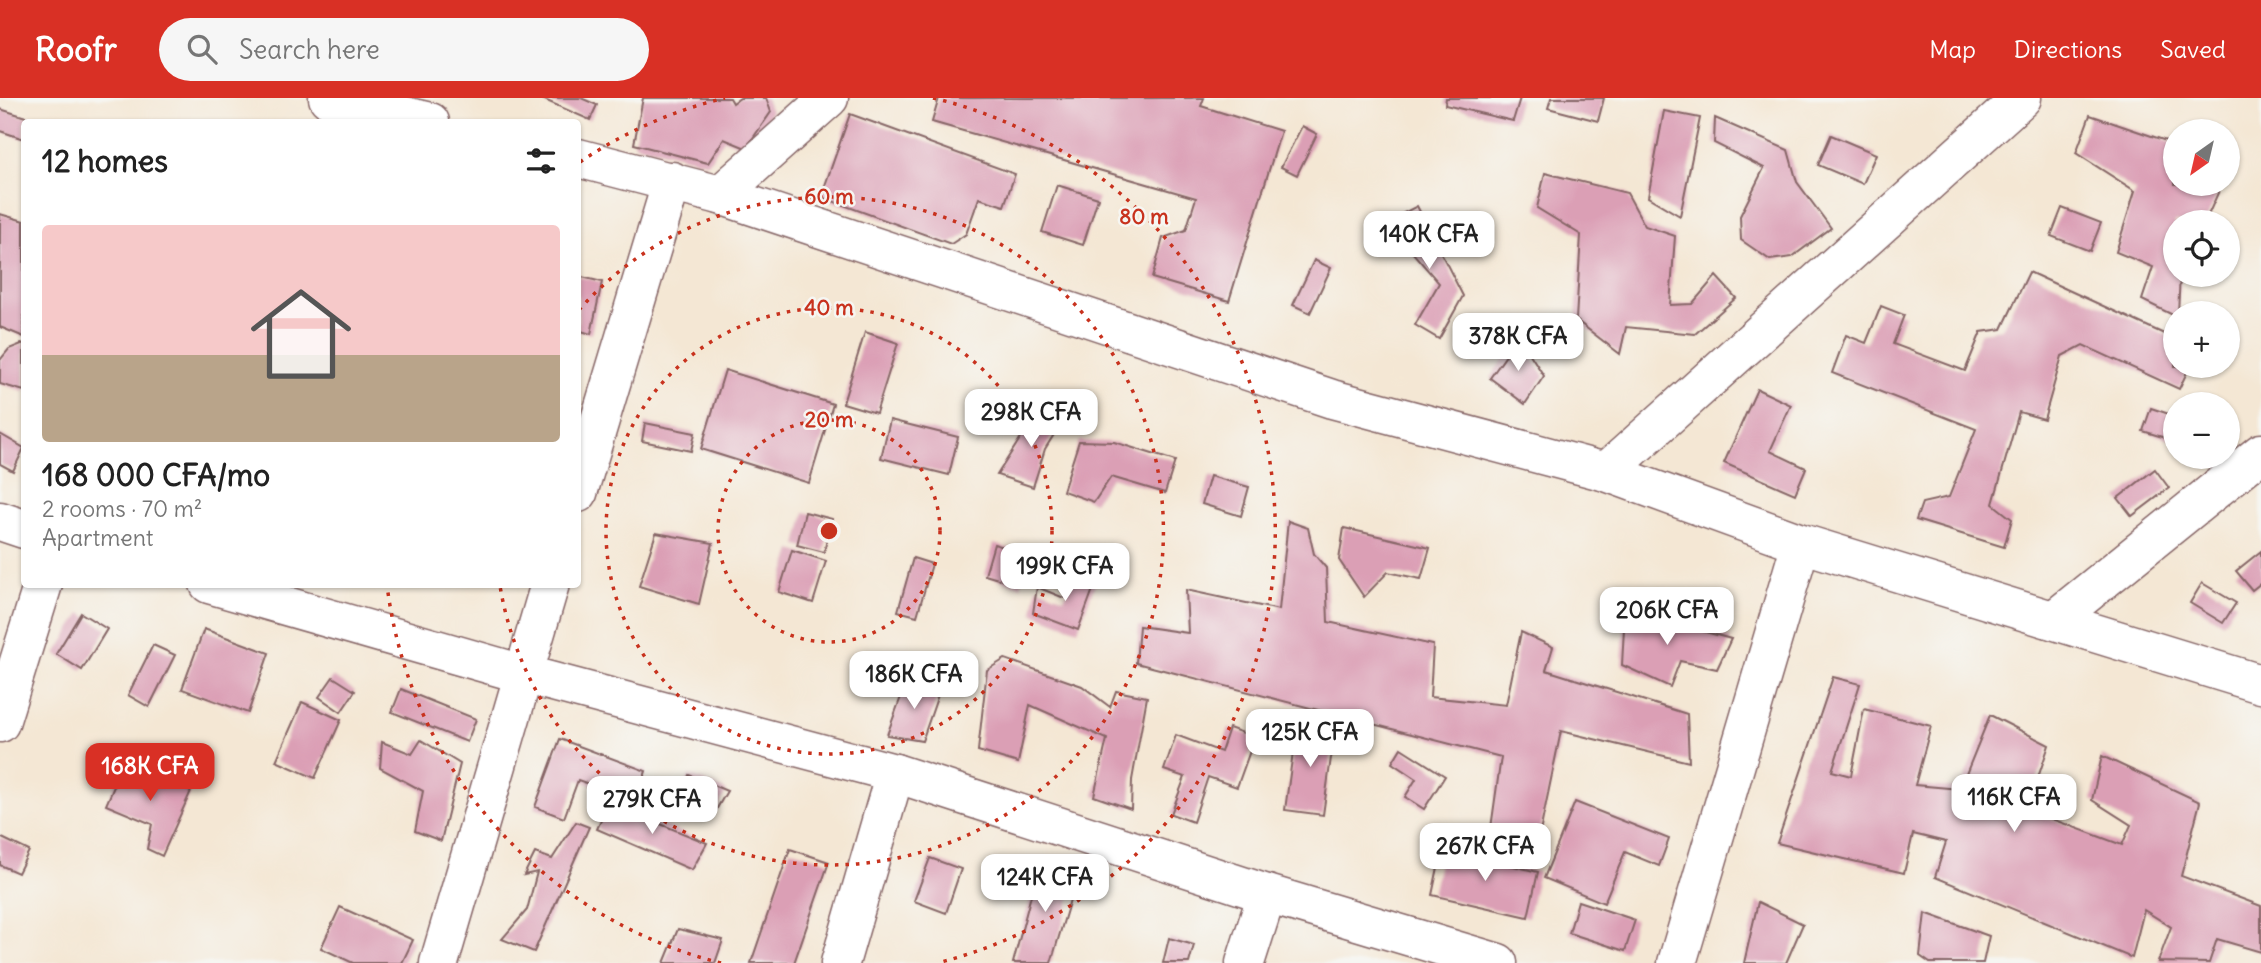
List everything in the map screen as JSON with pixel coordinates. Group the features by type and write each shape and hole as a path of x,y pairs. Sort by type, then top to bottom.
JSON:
{"street":[{"path":"328,98 417,119"},
{"path":"720,195 829,98"},
{"path":"1606,472 2022,98"},
{"path":"581,159 720,195 1332,399 1606,472 1801,542 2261,684"},
{"path":"581,483 672,181"},
{"path":"2054,620 2261,453"},
{"path":"0,521 21,528"},
{"path":"1677,963 1801,542"},
{"path":"0,723 42,588"},
{"path":"223,588 523,674 895,773 1267,894 1499,963"},
{"path":"439,963 549,588"},
{"path":"841,963 895,773"},
{"path":"1245,963 1267,894"}],"building":[{"path":"540,98 581,98 597,105 590,120"},
{"path":"643,98 730,98 733,103 740,98 766,98 771,112 746,148 724,139 708,163 634,144"},
{"path":"939,98 1204,98 1201,106 1281,131 1229,301 1152,278 1163,238 1186,230 1196,198 932,122"},
{"path":"1446,98 1520,98 1513,121 1445,105"},
{"path":"1551,98 1604,98 1598,121 1548,108"},
{"path":"0,109 32,119 21,119 21,138 0,131"},
{"path":"1664,111 1700,118 1680,216 1648,197"},
{"path":"850,114 1015,174 1004,206 979,198 966,234 951,244 821,197"},
{"path":"2090,115 2163,140 2163,196 2217,196 2210,210 2163,210 2163,287 2179,287 2179,301 2163,301 2163,310 2142,300 2153,267 2116,252 2135,191 2076,153"},
{"path":"1715,118 1788,150 1797,182 1831,228 1792,257 1770,260 1741,240 1740,216 1764,168 1714,143"},
{"path":"1302,126 1317,134 1297,175 1281,167"},
{"path":"1831,135 1876,154 1863,184 1818,165"},
{"path":"1545,173 1627,193 1645,226 1675,236 1670,305 1692,304 1716,276 1736,298 1695,334 1626,327 1620,354 1576,320 1581,235 1537,208"},
{"path":"1057,185 1098,198 1083,245 1042,232"},
{"path":"1417,206 1463,296 1439,339 1415,325 1439,283 1386,222"},
{"path":"2062,208 2101,223 2090,251 2051,236"},
{"path":"0,214 21,220 21,336 0,327"},
{"path":"1314,260 1331,268 1310,313 1293,305"},
{"path":"2029,272 2163,333 2163,378 2184,378 2179,389 2083,345 2062,356 2044,419 2019,412 1993,504 2012,519 2004,547 1916,520 1922,503 1949,497 1976,429 1832,373 1846,335 1866,343 1881,306 1904,315 1893,344 1965,371 1981,332 2002,329"},
{"path":"581,277 602,282 591,334 581,331"},
{"path":"865,332 898,343 876,413 843,403"},
{"path":"1519,337 1544,376 1525,404 1490,378"},
{"path":"21,344 21,390 0,384 0,360 9,349"},
{"path":"725,370 833,404 809,483 701,449"},
{"path":"1757,389 1791,405 1770,451 1806,468 1795,494 1724,463"},
{"path":"1041,406 1063,420 1045,449 1033,487 997,475"},
{"path":"2151,408 2163,412 2163,437 2143,431"},
{"path":"890,420 958,437 949,475 881,458"},
{"path":"645,423 695,433 691,451 642,441"},
{"path":"0,434 21,446 21,454 13,471 0,464"},
{"path":"1079,441 1114,442 1175,461 1165,493 1111,477 1094,502 1063,491"},
{"path":"2155,469 2169,488 2132,516 2118,498"},
{"path":"1210,476 1249,487 1241,516 1202,504"},
{"path":"805,512 832,519 824,552 797,545"},
{"path":"1288,521 1308,528 1314,554 1326,568 1328,622 1433,645 1430,697 1506,705 1521,632 1553,647 1546,670 1687,714 1689,762 1561,731 1538,842 1491,828 1501,757 1136,663 1139,626 1188,633 1186,590 1279,610"},
{"path":"1344,528 1430,548 1421,579 1388,572 1364,597 1339,560"},
{"path":"656,533 713,543 699,604 639,586"},
{"path":"994,544 1029,555 1021,586 985,575"},
{"path":"792,550 826,561 813,603 779,592"},
{"path":"2261,551 2261,583 2252,590 2236,571"},
{"path":"913,558 932,564 917,616 898,611"},
{"path":"1076,575 1095,584 1078,630 1033,613 1037,587 1064,598"},
{"path":"2202,583 2236,603 2223,623 2190,603"},
{"path":"1625,610 1731,639 1717,669 1680,661 1670,687 1622,665"},
{"path":"81,613 107,629 82,670 56,654"},
{"path":"204,629 269,653 248,713 182,689"},
{"path":"153,645 175,655 149,707 128,695"},
{"path":"1005,659 1082,686 1110,707 1116,691 1147,697 1132,780 1131,809 1094,796 1107,739 1030,705 1018,763 978,751 987,670"},
{"path":"333,677 355,691 341,712 319,697"},
{"path":"1833,677 1860,684 1832,771 1851,776 1864,709 1931,726 1915,785 1960,789 1990,715 2049,745 2027,810 2122,845 2131,825 2092,800 2102,756 2200,802 2181,876 2261,906 2261,952 2217,939 2209,963 2158,962 2171,927 2144,910 2132,958 1935,877 1946,842 1913,834 1904,873 1777,843"},
{"path":"908,678 940,689 922,741 887,735"},
{"path":"401,689 476,719 467,742 392,712"},
{"path":"302,702 341,720 315,778 276,761"},
{"path":"1297,723 1335,729 1323,815 1285,810"},
{"path":"1229,728 1255,737 1237,787 1208,777 1193,822 1171,814 1185,777 1164,770 1176,735 1221,752"},
{"path":"560,739 646,771 636,801 578,780 564,818 535,807"},
{"path":"421,740 460,764 441,841 415,831 423,791 380,768 382,742 412,754"},
{"path":"1401,748 1445,776 1424,809 1405,797 1416,779 1392,763"},
{"path":"124,763 191,791 162,856 147,849 152,824 106,805"},
{"path":"689,775 727,791 716,810 680,800"},
{"path":"1575,802 1669,839 1659,866 1625,852 1604,903 1544,878"},
{"path":"609,803 707,843 692,870 597,829"},
{"path":"576,822 589,827 534,952 502,939 527,910 537,872 524,875 535,853 552,859"},
{"path":"0,837 29,851 18,873 0,865"},
{"path":"790,849 829,862 794,963 751,963"},
{"path":"1442,849 1538,872 1528,917 1432,895"},
{"path":"930,858 961,869 946,913 914,901"},
{"path":"1040,861 1078,873 1051,963 1013,963"},
{"path":"1578,901 1635,920 1625,951 1569,933"},
{"path":"1758,902 1803,924 1786,963 1744,963"},
{"path":"340,907 413,940 402,963 353,963 321,948"},
{"path":"1925,913 1989,936 1983,963 1930,963 1920,956"},
{"path":"678,929 723,940 715,963 664,963"},
{"path":"1169,938 1194,945 1189,963 1163,963"}]}
